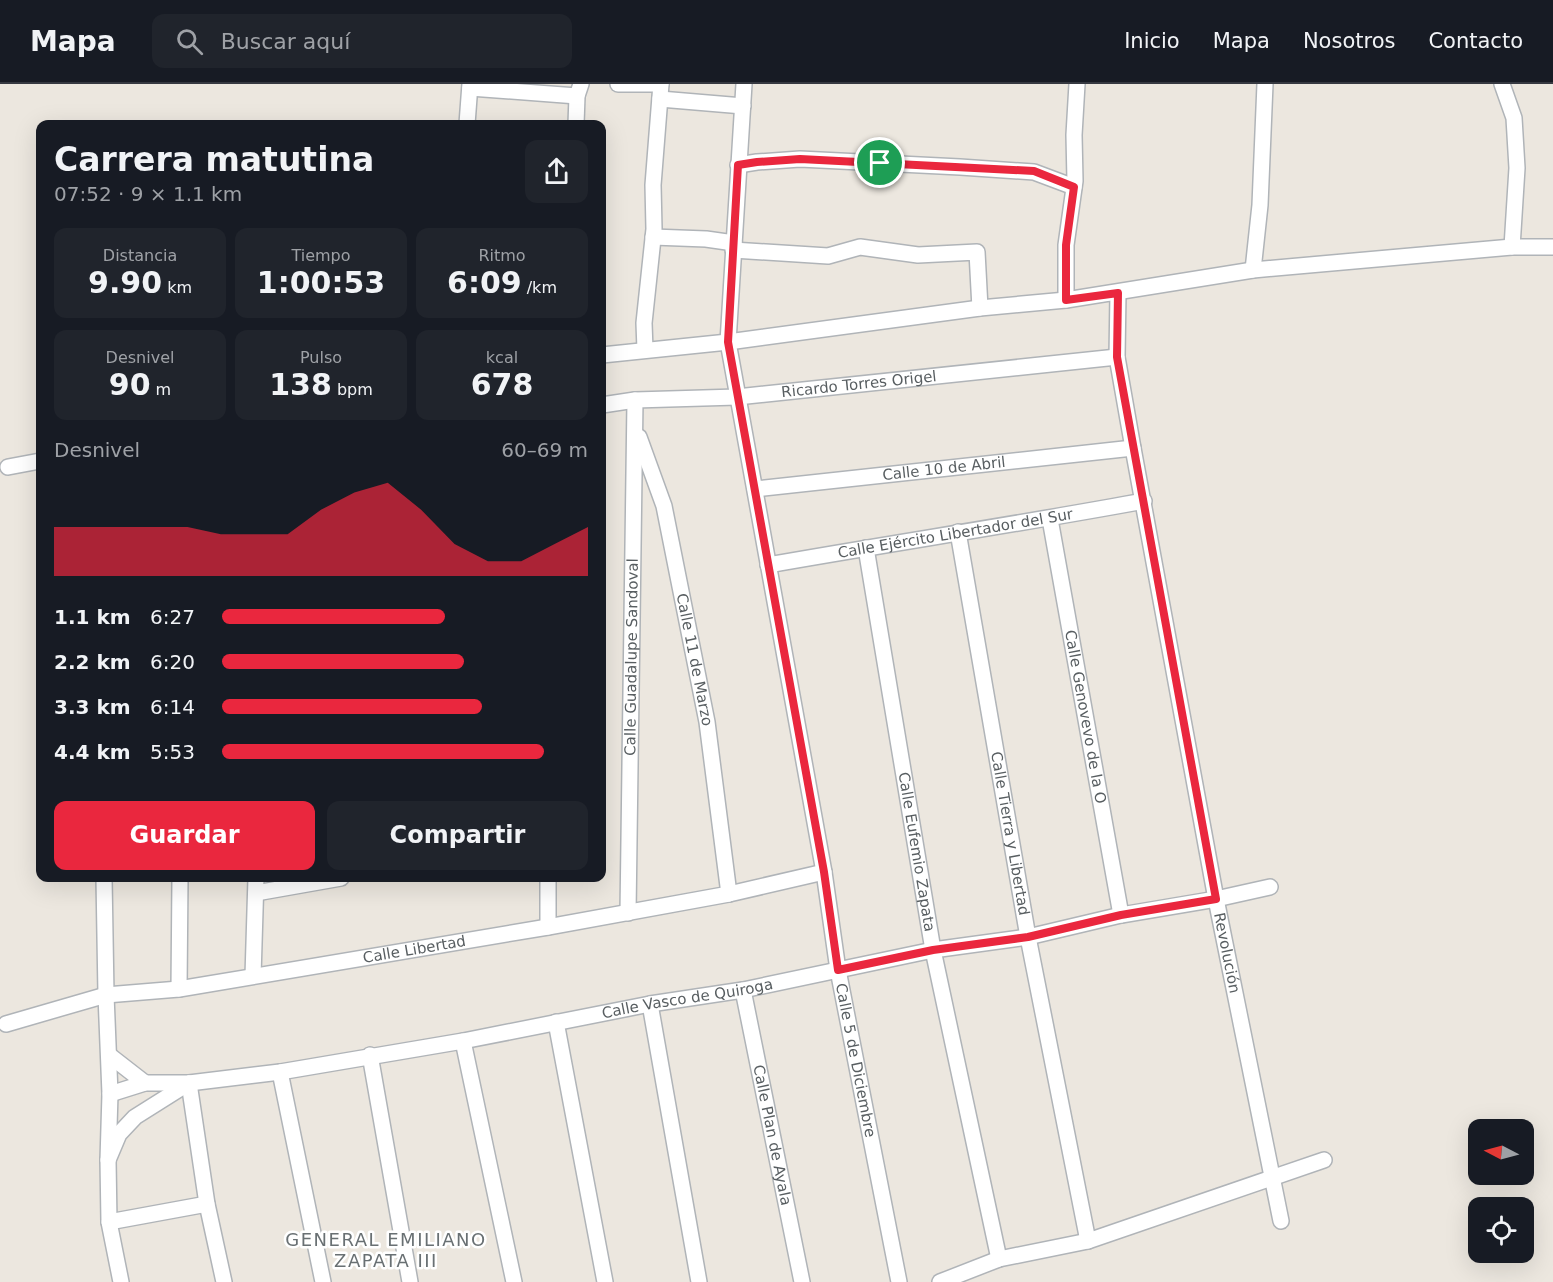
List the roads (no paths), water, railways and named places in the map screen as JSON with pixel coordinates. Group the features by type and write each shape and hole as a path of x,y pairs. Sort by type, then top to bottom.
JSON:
{"street":[{"path":"618,84 661,89 743,106"},
{"name":"Calle 5 de Diciembre","path":"744,84 728,342 824,872 838,970 899,1282"},
{"path":"1066,300 1066,245 1074,187 1077,84"},
{"path":"1253,270 1260,205 1265,84"},
{"path":"1502,84 1514,118 1517,168 1512,247"},
{"path":"468,120 470,86 565,97 579,90"},
{"path":"645,350 644,323 653,237 653,186 661,89"},
{"path":"576,120 579,90"},
{"path":"738,165 800,159 1034,171 1074,187"},
{"path":"653,237 706,239 734,246 828,256 860,248 918,255 977,252 980,308"},
{"path":"606,355 728,342 980,308 1066,300 1253,270 1512,247 1553,246"},
{"name":"Revolución","path":"1118,293 1117,357 1216,899 1281,1221"},
{"name":"Ricardo Torres Origel","path":"606,404 635,400 737,397 1117,357"},
{"name":"Calle Guadalupe Sandoval","path":"628,913 635,400"},
{"name":"Calle 11 de Marzo","path":"636,429 664,506 707,722 729,894"},
{"name":"Calle 10 de Abril","path":"755,489 1133,448"},
{"path":"8,467 36,462"},
{"name":"Calle Ejército Libertador del Sur","path":"768,565 958,532 1050,519 1144,501"},
{"name":"Calle Genovevo de la O","path":"1050,519 1121,915"},
{"name":"Calle Tierra y Libertad","path":"958,532 1028,937 1088,1241"},
{"name":"Calle Eufemio Zapata","path":"866,548 933,950 999,1259"},
{"name":"Calle Libertad","path":"6,1024 106,995 179,989 549,927 729,894 824,872"},
{"path":"104,882 110,1094 109,1222 121,1282"},
{"path":"179,989 180,882"},
{"path":"253,976 256,885 292,882"},
{"path":"548,882 549,927"},
{"name":"Calle Vasco de Quiroga","path":"108,1160 119,1134 135,1117 189,1083 280,1072 463,1041 650,1004 743,990 933,950 1028,937 1121,915 1216,899 1270,887"},
{"name":"Calle Plan de Ayala","path":"743,990 802,1282"},
{"path":"650,1004 699,1282"},
{"path":"556,1022 604,1282"},
{"path":"463,1041 514,1282"},
{"path":"109,1055 146,1083"},
{"path":"370,1055 410,1282"},
{"path":"280,1072 323,1282"},
{"path":"110,1094 146,1083 189,1083 207,1204 224,1282"},
{"path":"940,1282 999,1259 1088,1241 1324,1160"},
{"path":"109,1222 207,1204"}],"district":[{"name":"GENERAL EMILIANO ZAPATA III","path":"386,1249"}]}
